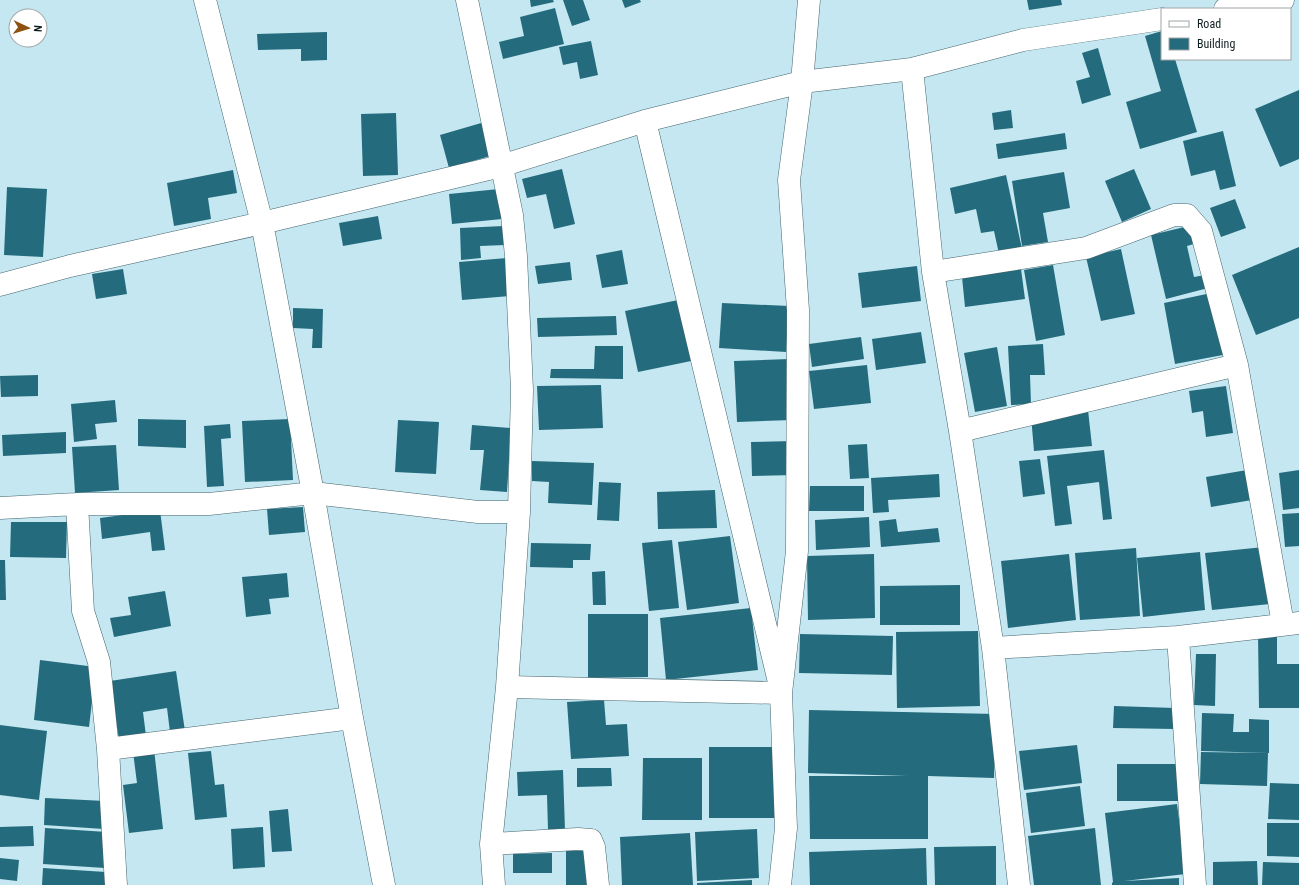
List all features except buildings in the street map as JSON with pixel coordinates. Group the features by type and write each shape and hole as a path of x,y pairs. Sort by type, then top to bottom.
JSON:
{"street":[{"path":"205,0 262,223 352,718 384,885"},
{"path":"467,0 512,215 516,256 522,390 519,512 507,688 491,844 494,885"},
{"path":"780,885 786,828 781,693 797,551 798,310 789,180 802,82 809,0"},
{"path":"1231,8 1283,0"},
{"path":"0,286 70,266 262,223 501,166 645,121 802,82 912,69 1023,40 1161,19"},
{"path":"912,69 933,272 960,431 993,648 1019,885"},
{"path":"645,121 781,693"},
{"path":"933,272 1086,248 1174,215 1187,215 1201,231 1237,365 1291,624 1178,636 993,648"},
{"path":"960,431 1237,365"},
{"path":"0,508 77,504 209,504 312,492 478,512 519,512"},
{"path":"77,504 83,611 100,662 108,749 116,885"},
{"path":"1178,636 1195,885"},
{"path":"507,688 781,693"},
{"path":"108,749 352,718"},
{"path":"491,844 578,839 591,840 594,847 598,885"}]}
